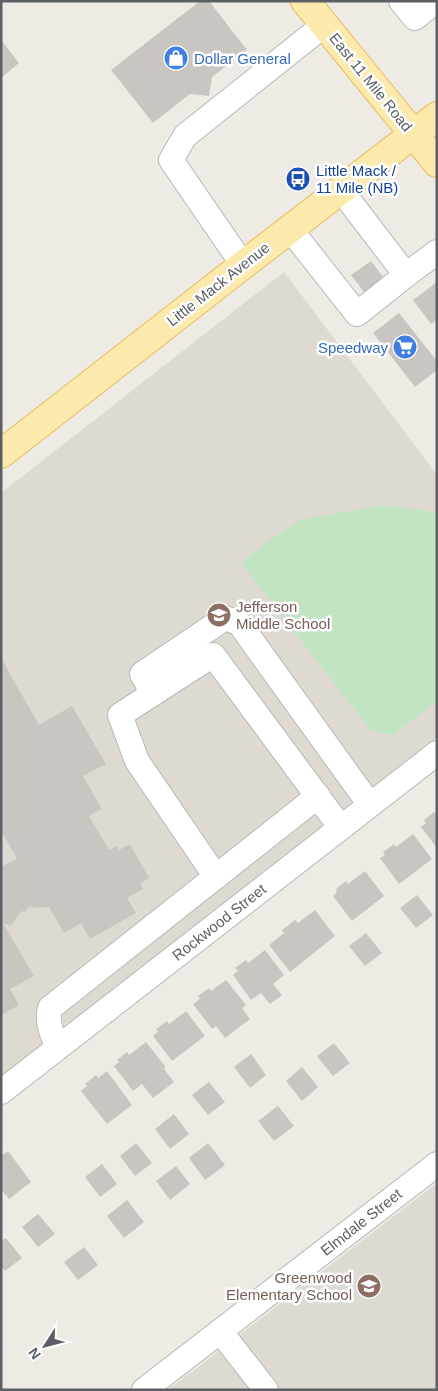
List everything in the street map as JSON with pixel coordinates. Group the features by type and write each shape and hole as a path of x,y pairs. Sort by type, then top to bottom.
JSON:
{"main road":[{"name":"East 11 Mile Road","path":"305,1 437,163"},
{"name":"Little Mack Avenue","path":"1,454 437,116"}],"street":[{"path":"401,1 415,18 436,1"},
{"path":"243,265 171,160 185,136 324,25"},
{"path":"341,190 406,275"},
{"path":"290,229 357,314 437,252"},
{"path":"152,694 142,674 225,618 239,623 370,805"},
{"path":"216,877 137,761 120,715 213,656 341,828"},
{"name":"Rockwood Street","path":"1,1092 437,753"},
{"path":"58,1048 49,1023 48,1014 50,1008 318,796"},
{"path":"266,837 290,867"},
{"path":"188,900 210,930"},
{"name":"Elmdale Street","path":"144,1390 437,1164"},
{"path":"220,1331 266,1390"}],"shaded area":[{"name":"Jefferson Middle School","path":"284,272 437,475 437,738 1,1077 1,493"},
{"name":"Greenwood Elementary School","path":"437,1183 437,1390 168,1390"}],"green space":[{"path":"384,505 423,510 437,514 437,701 393,735 371,731 241,563 265,543 300,520"}],"building":[{"path":"200,1 209,1 247,50 212,77 209,96 190,94 153,123 111,70"},
{"path":"1,40 19,63 1,78"},
{"path":"371,261 387,282 367,296 351,275"},
{"path":"437,282 437,320 431,324 413,300"},
{"name":"Speedway","path":"399,313 437,361 437,370 415,387 373,333"},
{"path":"1,658 39,725 72,706 106,764 83,776 102,809 89,816 109,850 117,846 119,850 130,844 149,878 140,884 143,889 127,898 136,913 90,939 81,923 64,933 49,907 35,908 29,906 25,912 21,911 11,926 3,923 34,976 10,989 19,1005 1,1015 1,867 17,858 1,831"},
{"path":"434,812 437,814 437,848 421,827 426,823 424,820"},
{"path":"413,834 432,859 399,884 380,858 385,855 383,852 394,844 396,847"},
{"path":"365,871 384,896 352,921 333,896 337,892 336,889 346,881 348,884"},
{"path":"417,895 433,915 416,928 400,908"},
{"path":"315,910 335,936 290,972 269,945 284,933 282,930 295,920 298,923"},
{"path":"366,933 382,953 365,966 349,946"},
{"path":"265,950 284,975 273,984 282,995 270,1004 261,993 251,1000 233,975 238,971 235,968 246,960 248,963"},
{"path":"226,980 246,1005 242,1008 250,1019 225,1038 216,1026 212,1029 193,1004 200,999 198,996 209,988 211,991"},
{"path":"186,1011 205,1036 172,1061 153,1036 158,1032 156,1029 167,1021 169,1024"},
{"path":"146,1042 165,1066 164,1069 174,1082 153,1098 142,1084 133,1091 114,1066 119,1062 117,1060 127,1052 129,1055"},
{"path":"334,1043 350,1063 333,1076 317,1056"},
{"path":"251,1054 266,1075 250,1088 234,1067"},
{"path":"302,1067 318,1087 302,1101 286,1081"},
{"path":"107,1071 132,1105 107,1124 81,1091 87,1086 85,1084 96,1075 98,1078"},
{"path":"209,1082 225,1102 208,1115 192,1095"},
{"path":"278,1106 294,1126 274,1141 258,1121"},
{"path":"174,1114 189,1134 170,1149 155,1129"},
{"path":"136,1143 152,1163 135,1176 120,1156"},
{"path":"208,1143 225,1165 205,1180 189,1158"},
{"path":"8,1151 31,1182 9,1199 1,1189 1,1156"},
{"path":"102,1164 117,1184 100,1197 85,1177"},
{"path":"176,1166 190,1184 170,1200 156,1181"},
{"path":"127,1200 144,1222 124,1238 107,1216"},
{"path":"38,1214 55,1234 38,1247 22,1227"},
{"path":"6,1238 22,1258 5,1271 1,1266 1,1241"},
{"path":"84,1247 98,1265 78,1280 64,1262"}],"place":[{"name":"Dollar General","path":"176,58"},
{"name":"Little Mack / 11 Mile (NB)","path":"298,179"},
{"name":"Speedway","path":"405,347"},
{"name":"Jefferson Middle School","path":"219,615"},
{"name":"Greenwood Elementary School","path":"369,1286"}]}
